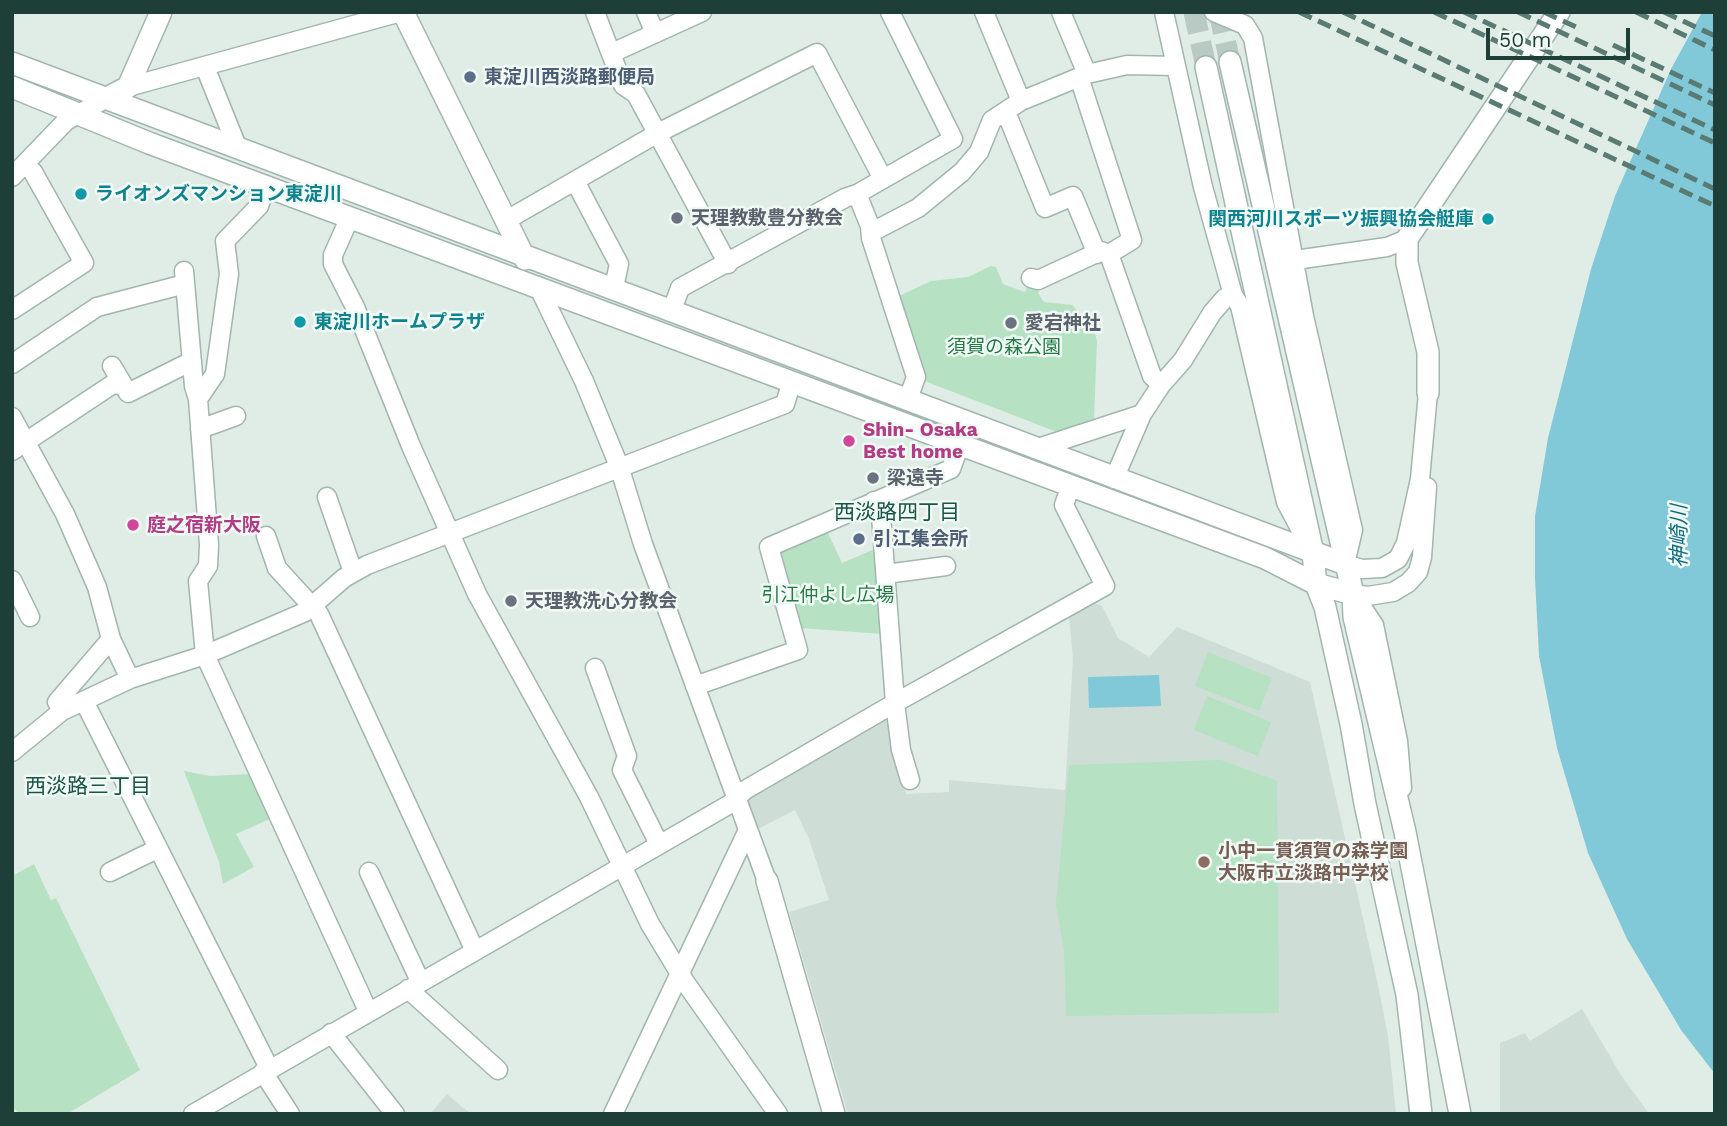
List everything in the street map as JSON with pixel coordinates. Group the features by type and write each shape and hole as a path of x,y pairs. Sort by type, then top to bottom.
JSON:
{"street":[{"path":"128,87 161,12"},
{"path":"12,177 66,121 128,87 402,12 584,381 619,467 643,544 767,881 834,1114"},
{"path":"595,12 623,85 636,93 728,264"},
{"path":"646,12 655,33"},
{"path":"612,53 702,12"},
{"path":"672,310 680,288 857,194 953,139 890,12"},
{"path":"984,12 1021,100"},
{"path":"1031,278 1038,280 1132,240 1083,75 1061,12"},
{"path":"1164,12 1203,187 1233,295 1240,306 1286,502 1313,553"},
{"path":"1214,12 1245,25 1253,38 1295,260 1353,530 1345,564"},
{"path":"1295,260 1387,247 1407,239 1480,134 1559,12"},
{"path":"505,221 658,134 817,53 883,179"},
{"path":"1230,62 1353,594 1354,617 1405,832 1460,1114"},
{"path":"12,63 614,287 1114,479 1363,569 1382,568 1398,559 1406,543 1420,478 1428,393"},
{"path":"872,232 918,208 962,173 979,152 992,120 1021,100 1083,75 1126,65 1176,66"},
{"path":"205,67 238,149"},
{"path":"1206,67 1313,553 1316,584 1334,646 1407,995 1420,1114"},
{"path":"12,87 266,187 792,381 1070,488 1265,558 1316,584 1368,596 1393,592 1418,572 1422,557 1431,438 1428,352 1407,263 1407,239"},
{"path":"1006,112 1045,208 1073,196 1103,254 1152,376 1161,385"},
{"path":"12,310 84,263 33,172 25,164"},
{"path":"576,183 619,264 614,287"},
{"path":"198,398 215,374 229,274 225,241 259,206 266,187"},
{"path":"857,194 872,232 871,237 916,377 908,399"},
{"path":"350,217 333,255 332,264 355,307 448,531 498,635 624,864 650,924 778,1114"},
{"path":"12,364 97,307 184,278 201,429 209,545 208,566 198,581 205,655 368,1011"},
{"path":"1114,479 1142,414 1182,360 1212,313 1225,298 1233,295"},
{"path":"112,366 128,393 192,361"},
{"path":"12,752 62,711 130,679 205,655 305,612 353,572 448,531 785,404 792,381"},
{"path":"19,447 113,384 121,385"},
{"path":"1035,449 1097,426 1142,414"},
{"path":"201,429 236,416"},
{"path":"12,417 19,447 65,514 97,587 111,639 130,679"},
{"path":"695,686 798,650 769,547 951,470 960,444"},
{"path":"192,1114 659,844 895,703 1105,586 1064,505 1070,488"},
{"path":"327,497 353,572"},
{"path":"874,501 881,516 895,703 901,750 909,780"},
{"path":"266,536 277,568 312,605 475,951"},
{"path":"886,574 946,566"},
{"path":"12,580 16,602 30,617"},
{"path":"62,711 57,702 111,639"},
{"path":"595,668 627,756 622,770 659,844"},
{"path":"84,701 290,1114"},
{"path":"613,1114 747,832"},
{"path":"110,873 157,849"},
{"path":"369,872 414,985 498,1070"},
{"path":"331,1032 395,1114"}],"shaded area":[{"name":"小中一貫須賀の森学園 大阪市立淡路中学校","path":"1092,602 1102,606 1118,638 1149,657 1177,627 1310,682 1378,985 1388,1036 1396,1114 848,1114 789,912 829,900 809,839 795,810 756,830 744,798 892,714 906,794 949,792 949,780 1065,790 1073,658 1069,616"},
{"path":"1582,1009 1621,1075 1649,1114 1500,1114 1500,1043 1525,1033 1530,1041"},
{"path":"447,1094 462,1107 472,1114 430,1114"}],"green space":[{"name":"須賀の森公園","path":"991,266 996,267 1003,284 1025,292 1029,280 1037,285 1044,302 1072,305 1093,327 1097,341 1094,419 1057,432 922,380 895,298 931,281 968,277"},
{"name":"引江仲よし広場","path":"827,531 842,563 877,548 883,634 799,628 778,557 781,551"},
{"path":"1208,652 1272,678 1259,711 1195,686"},
{"path":"1207,696 1271,722 1258,756 1194,730"},
{"path":"1221,760 1277,781 1279,1013 1066,1016 1064,949 1056,904 1069,765"},
{"path":"184,771 210,776 253,774 272,818 236,834 254,867 223,884 219,862"},
{"path":"34,864 51,900 56,898 140,1070 67,1114 19,1114 12,1106 12,876"}],"water":[{"name":"神崎川","path":"1702,12 1715,12 1715,1074 1681,1030 1627,939 1588,853 1557,748 1539,656 1535,578 1535,516 1548,438 1591,269 1615,196 1671,69"},
{"path":"1159,675 1161,706 1089,708 1088,677"}],"tunnel":[{"path":"1194,12 1206,67"},
{"path":"1219,12 1230,62"}],"railway":[{"path":"1299,12 1715,206"},
{"path":"1343,12 1715,189"},
{"path":"1434,12 1715,143"},
{"path":"1464,12 1715,130"},
{"path":"1518,12 1715,105"},
{"path":"1544,12 1576,27"},
{"path":"1636,12 1715,50"},
{"path":"1664,12 1715,36"},
{"path":"1613,45 1715,93"}],"place":[{"name":"東淀川西淡路郵便局","path":"470,77"},
{"name":"ライオンズマンション東淀川","path":"81,194"},
{"name":"天理教敷豊分教会","path":"677,218"},
{"name":"関西河川スポーツ振興協会艇庫","path":"1488,219"},
{"name":"東淀川ホームプラザ","path":"300,322"},
{"name":"愛宕神社","path":"1011,323"},
{"name":"Shin- Osaka Best home","path":"849,441"},
{"name":"梁遠寺","path":"873,478"},
{"name":"庭之宿新大阪","path":"133,525"},
{"name":"引江集会所","path":"859,539"},
{"name":"天理教洗心分教会","path":"511,601"},
{"name":"小中一貫須賀の森学園 大阪市立淡路中学校","path":"1204,862"}],"district":[{"name":"西淡路四丁目","path":"897,513"},
{"name":"西淡路三丁目","path":"88,787"}]}
